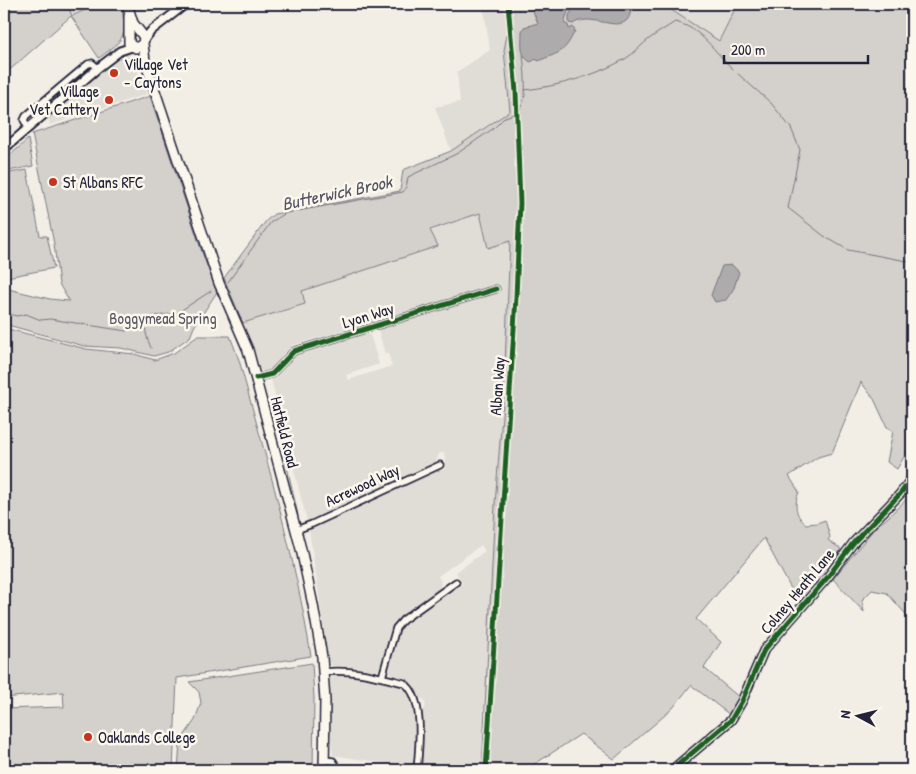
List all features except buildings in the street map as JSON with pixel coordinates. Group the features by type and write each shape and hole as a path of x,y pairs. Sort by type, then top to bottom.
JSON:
{"main road":[{"name":"Hatfield Road","path":"127,4 136,40 144,56 219,283 244,338 296,530 313,605 324,672 332,761 324,770"}],"street":[{"path":"4,149 98,68 186,4"},
{"path":"28,128 24,122 26,116 88,64 92,63 98,68"},
{"name":"Lyon Way","path":"256,378 272,374 294,351 496,289"},
{"name":"Acrewood Way","path":"296,530 440,465"},
{"name":"Colney Heath Lane","path":"672,770 727,725 742,701 764,650 827,578 854,542 890,505 912,478"},
{"path":"382,678 396,628 403,620 456,582"},
{"path":"324,672 350,670 404,683 410,688 420,721 417,770"},
{"path":"332,761 339,770"}],"shaded area":[{"path":"67,4 98,4 71,16"},
{"path":"483,4 505,4 507,35 504,50 510,111 451,151 435,107 460,102 457,72 490,50"},
{"path":"534,4 631,4 630,15 626,21 620,24 588,20 578,21 573,24 569,23 569,15 572,11 568,11 564,23 568,25 569,29 573,27 575,31 568,44 557,53 531,62 527,60 523,53 522,31 524,27 538,23 531,7"},
{"path":"662,4 767,4 759,9 735,9 719,41"},
{"path":"124,52 127,53 148,89 147,94 50,125 48,117"},
{"path":"480,213 488,247 510,240 504,390 495,504 482,770 390,770 390,764 333,755 330,733 330,679 337,674 356,675 407,687 417,721 423,721 422,712 426,707 424,699 419,698 412,683 406,679 392,676 389,671 399,632 403,626 463,583 456,572 485,551 481,545 438,576 441,582 439,590 397,620 390,632 381,667 377,671 333,666 329,662 309,529 439,470 444,470 446,466 444,453 439,453 436,462 307,521 271,379 276,378 294,356 366,333 370,335 379,364 346,375 348,380 392,366 388,353 385,354 379,329 497,292 495,286 293,345 271,369 265,372 258,369 243,323 305,304 302,291 438,246 430,231"},
{"path":"732,265 739,272 734,288 726,300 715,302 711,295 722,266"}],"green space":[{"path":"4,4 67,4 72,16 98,4 121,4 124,30 115,46 99,58 71,16 4,75"},
{"path":"510,4 662,4 719,41 735,9 759,9 767,4 912,4 912,443 897,469 887,462 893,431 887,427 874,399 861,382 832,453 818,457 789,476 799,492 796,509 802,521 806,524 825,520 830,537 828,540 841,549 827,573 799,604 764,538 696,619 721,642 704,668 740,698 730,715 691,685 672,709 614,759 581,734 530,767 530,770 482,770 495,504 504,390 510,241 488,248 480,213 430,230 438,246 302,291 305,304 243,323 224,278 266,221 274,214 400,191 403,170 451,151 510,111 504,50 507,35 512,28"},
{"name":"Boggymead Spring","path":"150,96 217,292 194,327 190,337 168,352 154,356 121,348 84,346 4,324 4,288 50,299 69,301 59,284 54,244 32,134"},
{"path":"28,139 33,166 4,172 4,161"},
{"path":"27,170 40,236 47,236 54,268 7,277 4,258 4,174"},
{"path":"4,328 86,349 134,354 155,360 174,353 198,336 230,336 239,360 279,507 297,581 311,656 177,678 173,770 4,770 4,709 64,707 63,692 4,698"},
{"path":"912,494 912,621 887,593 872,590 862,600 864,612 833,579 878,524 885,520"},
{"path":"312,663 314,698 313,770 178,770 180,742 195,720 201,703 199,692 189,682"}],"waterway":[{"name":"Butterwick Brook","path":"525,90 551,86 602,70 628,57 649,39 675,22 693,29 733,69"},
{"path":"520,110 525,96 523,55"},
{"name":"Butterwick Brook","path":"738,74 771,103 791,128 800,150 788,208 824,236 848,250 912,262"},
{"name":"Butterwick Brook","path":"228,282 271,222 286,213 403,192 406,188 408,177 458,153 494,128 505,117 514,114"},
{"name":"Butterwick Brook","path":"151,348 146,328 149,317 177,313 211,291"},
{"name":"Butterwick Brook","path":"4,313 17,316 26,314 41,320 50,319 126,331 146,321"},
{"path":"283,449 298,515"}],"cycle path":[{"name":"Alban Way","path":"486,770 516,297 520,203 516,92 508,4"},
{"path":"256,378 272,374 294,351 496,289"},
{"path":"672,770 731,720 742,701 764,650 827,578 854,542 900,494 912,478"}],"place":[{"name":"Village Vet - Caytons","path":"114,73"},
{"name":"Village Vet Cattery","path":"109,100"},
{"name":"St Albans RFC","path":"53,182"},
{"name":"Oaklands College","path":"88,737"}]}
